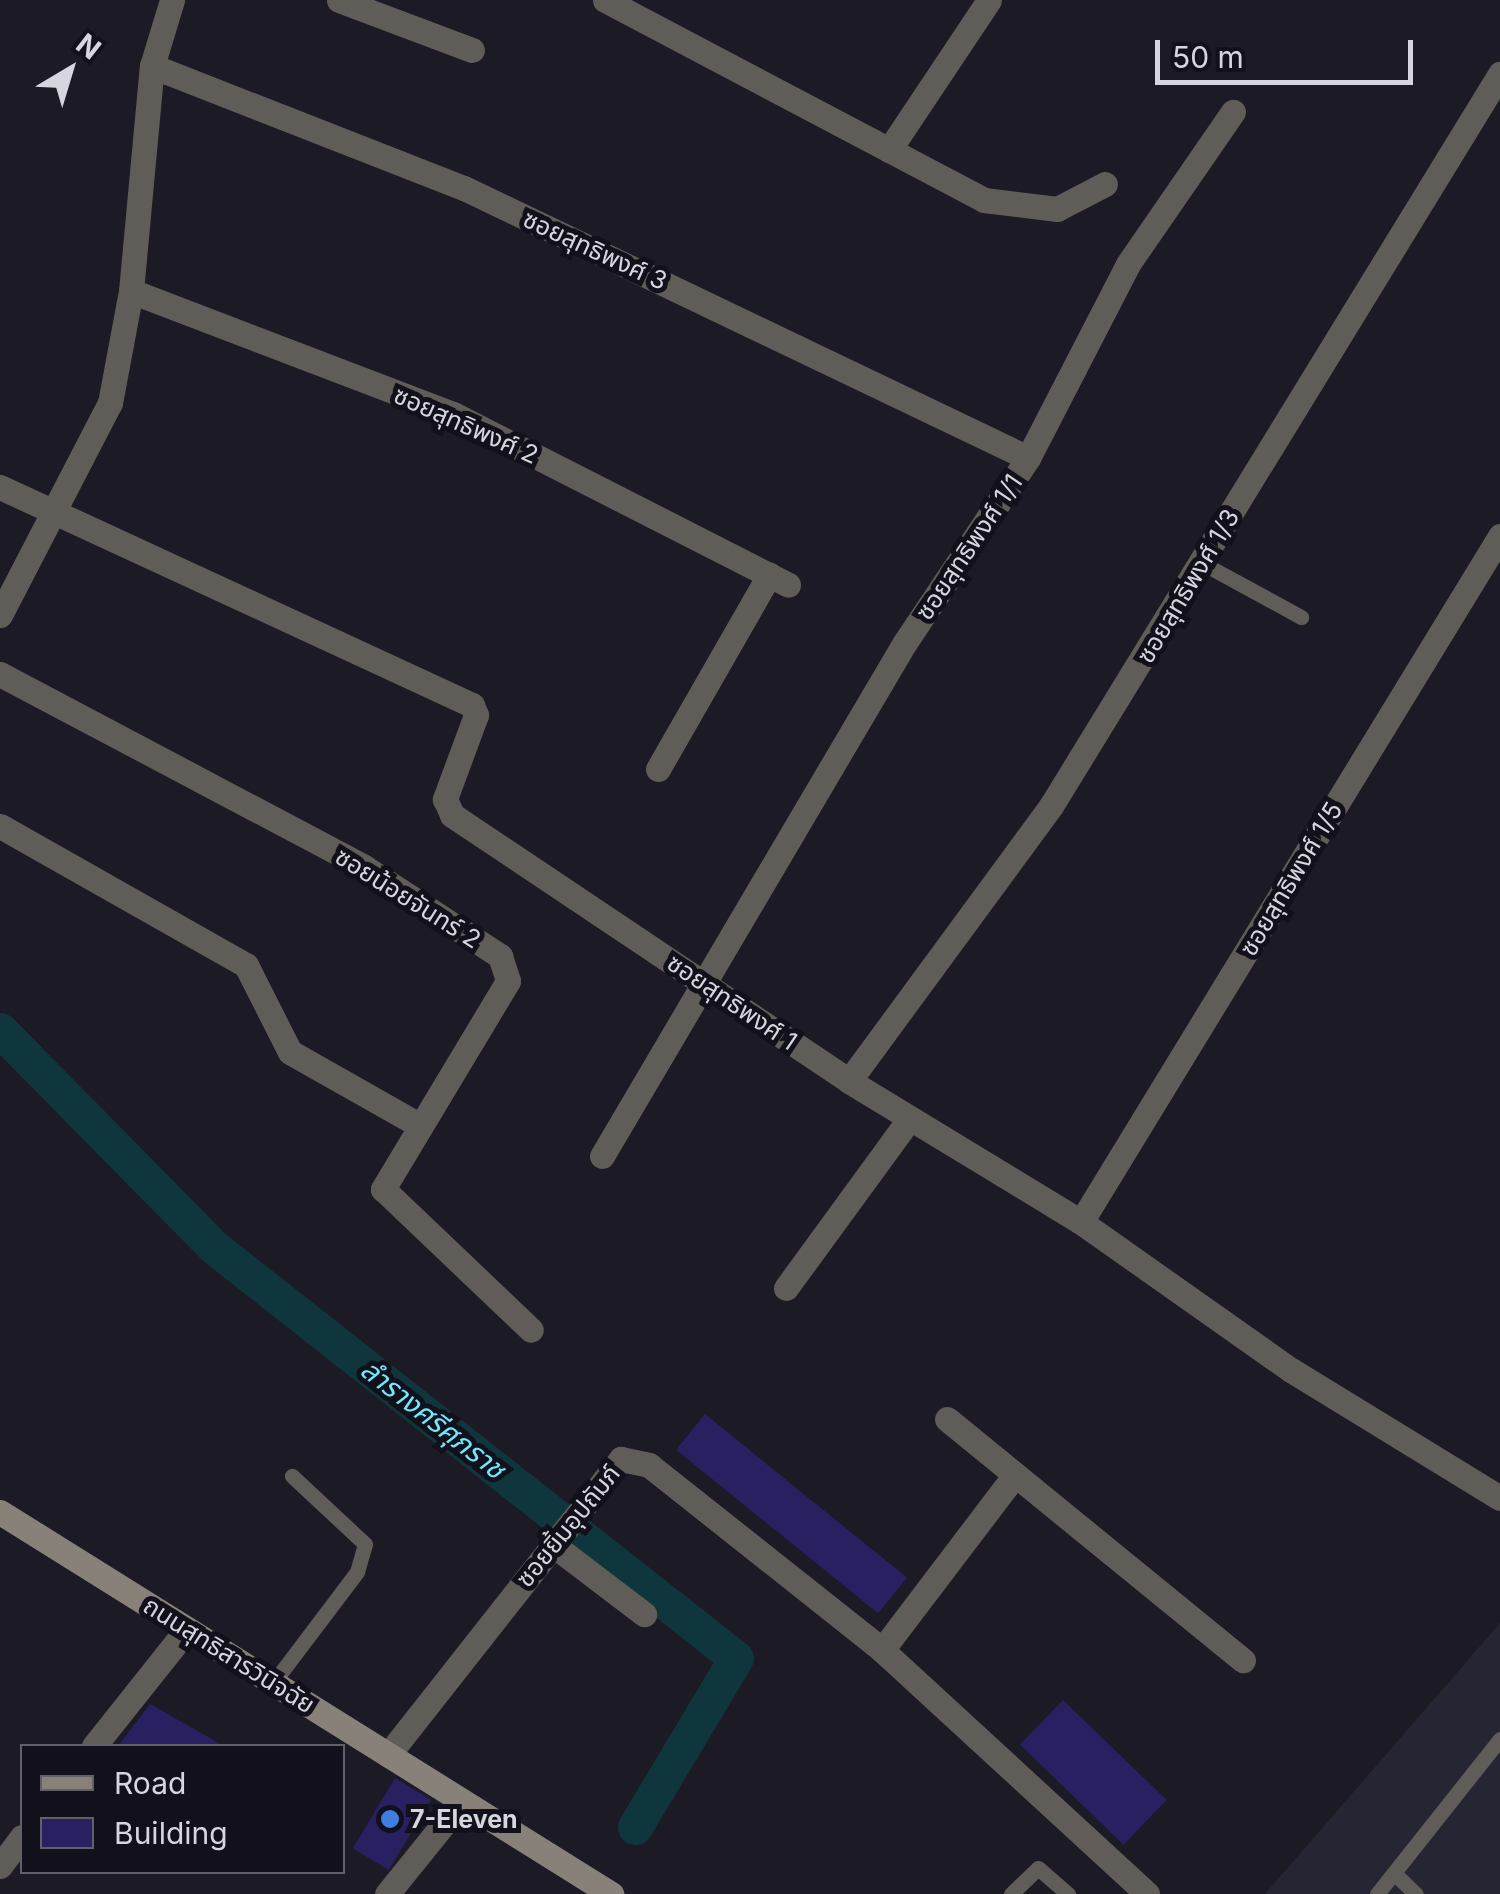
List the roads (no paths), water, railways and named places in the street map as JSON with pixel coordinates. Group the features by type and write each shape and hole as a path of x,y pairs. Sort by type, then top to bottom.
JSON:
{"main road":[{"name":"ถนนสุทธิสารวินิจฉัย","path":"0,1512 610,1894"}],"street":[{"path":"0,616 110,403 131,292 152,66 172,0"},
{"path":"339,0 472,50"},
{"path":"605,0 958,190 1012,207 1057,209 1105,184"},
{"path":"889,150 989,0"},
{"name":"ซอยสุทธิพงศ์ 3","path":"152,66 464,188 1028,458"},
{"name":"ซอยสุทธิพงศ์ 1/3","path":"849,1081 1051,806 1500,74"},
{"name":"ซอยสุทธิพงศ์ 1/1","path":"602,1156 904,644 1028,458 1128,264 1234,112"},
{"name":"ซอยสุทธิพงศ์ 2","path":"131,292 453,414 778,580 658,769"},
{"path":"0,487 54,514"},
{"name":"ซอยสุทธิพงศ์ 1","path":"54,514 472,705 476,715 446,799 452,816 849,1081 1081,1222 1291,1370 1500,1498"},
{"name":"ซอยสุทธิพงศ์ 1/5","path":"1081,1222 1500,536"},
{"name":"ซอยน้อยจันทร์ 2","path":"0,674 364,868 500,956 508,981 418,1125 384,1190 531,1330"},
{"path":"0,826 246,964 290,1052 418,1125"},
{"path":"786,1288 910,1118"},
{"path":"947,1419 1244,1660"},
{"name":"ซอยยิ้มอุปถัมภ์","path":"388,1755 621,1459 649,1465 882,1650 1147,1894"},
{"path":"882,1650 1015,1475"},
{"path":"555,1540 644,1614"},
{"path":"96,1744 187,1629"},
{"path":"387,1894 462,1801"},
{"path":"0,1866 20,1840"}],"lane":[{"path":"1202,563 1301,618"},
{"path":"273,1683 357,1572 365,1544 292,1476"},
{"path":"1377,1894 1500,1739"},
{"path":"1011,1894 1038,1868 1068,1894"},
{"path":"1394,1874 1416,1894"}],"waterway":[{"name":"ลำรางศรีศุภราช","path":"0,1030 214,1247 736,1658 635,1827"}],"place":[{"name":"7-Eleven","path":"390,1819"}]}
